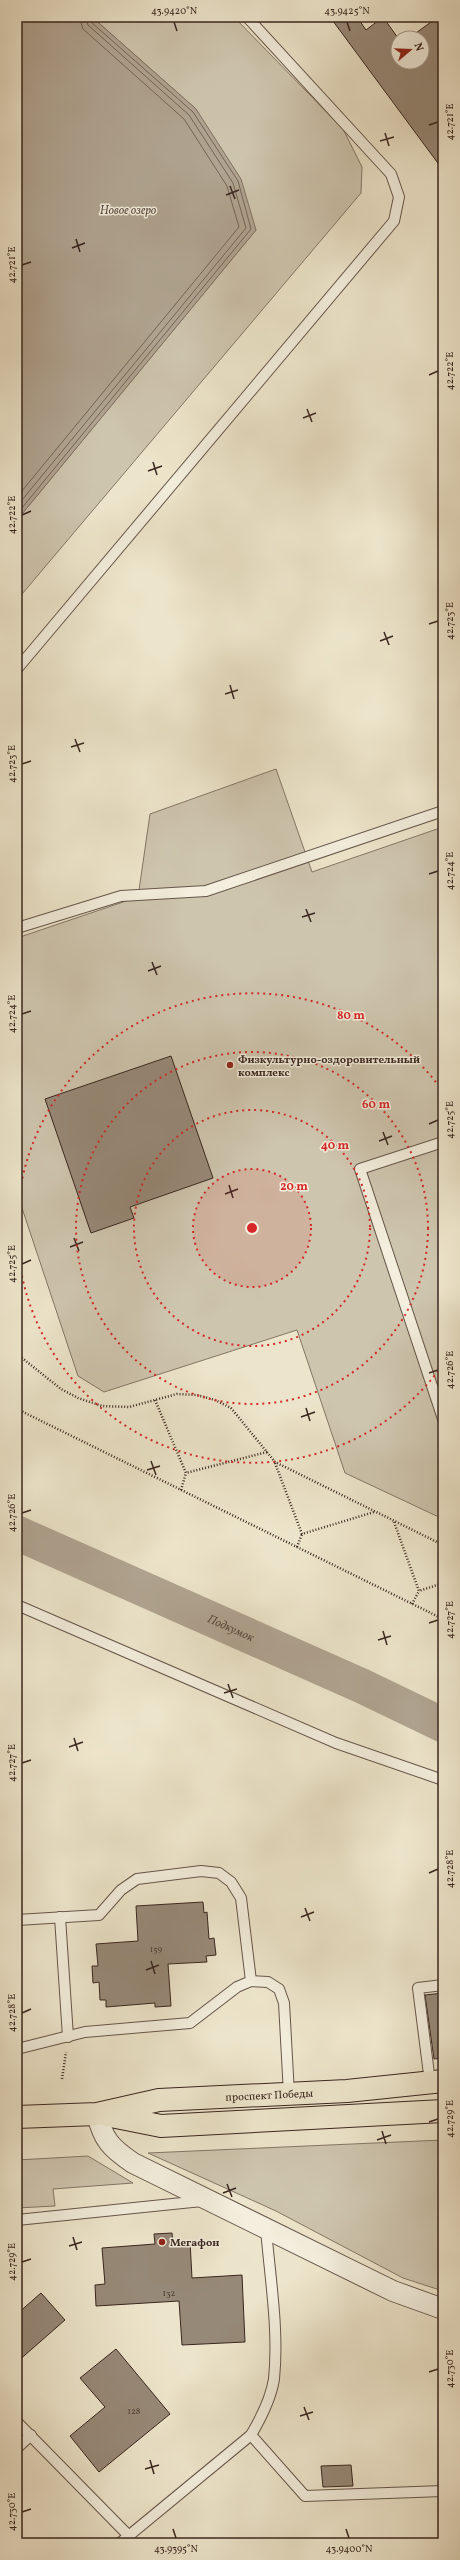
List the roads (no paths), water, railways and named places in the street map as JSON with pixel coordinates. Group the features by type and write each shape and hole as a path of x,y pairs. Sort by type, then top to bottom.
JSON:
{"main road":[{"name":"проспект Победы","path":"17,2117 97,2114 159,2100 347,2091 437,2082"},
{"name":"проспект Победы","path":"97,2114 161,2126 443,2111"}],"street":[{"path":"97,2114 102,2133 115,2150 132,2163 393,2292 443,2309"}],"lane":[{"path":"17,669 394,221 399,197 391,174 247,17"},
{"path":"17,928 121,896 206,891 443,811"},
{"path":"443,1142 360,1169 443,1419"},
{"path":"17,1605 336,1743 443,1780"},
{"path":"17,1920 99,1915 121,1890 138,1879 201,1871 219,1873 231,1882 241,1898 251,1981"},
{"path":"60,1917 68,2037"},
{"path":"17,2049 85,2032 190,2023 237,1987 251,1981 268,1982 279,1989 284,2003 289,2094"},
{"path":"437,2082 418,1988 443,1985"},
{"path":"17,2220 207,2200"},
{"path":"120,2543 251,2435 264,2411 274,2380 275,2344 266,2229"},
{"path":"17,2422 129,2536"},
{"path":"251,2435 305,2496 443,2491"},
{"path":"17,2448 31,2436"}],"water":[{"name":"Новое озеро","path":"17,17 92,17 196,109 241,179 256,230 17,520"}],"waterway":[{"name":"Подкумок","path":"17,1533 362,1686 443,1725"}],"place":[{"name":"Физкультурно-оздоровительный комплекс","path":"230,1065"},
{"name":"Мегафон","path":"162,2242"}]}
